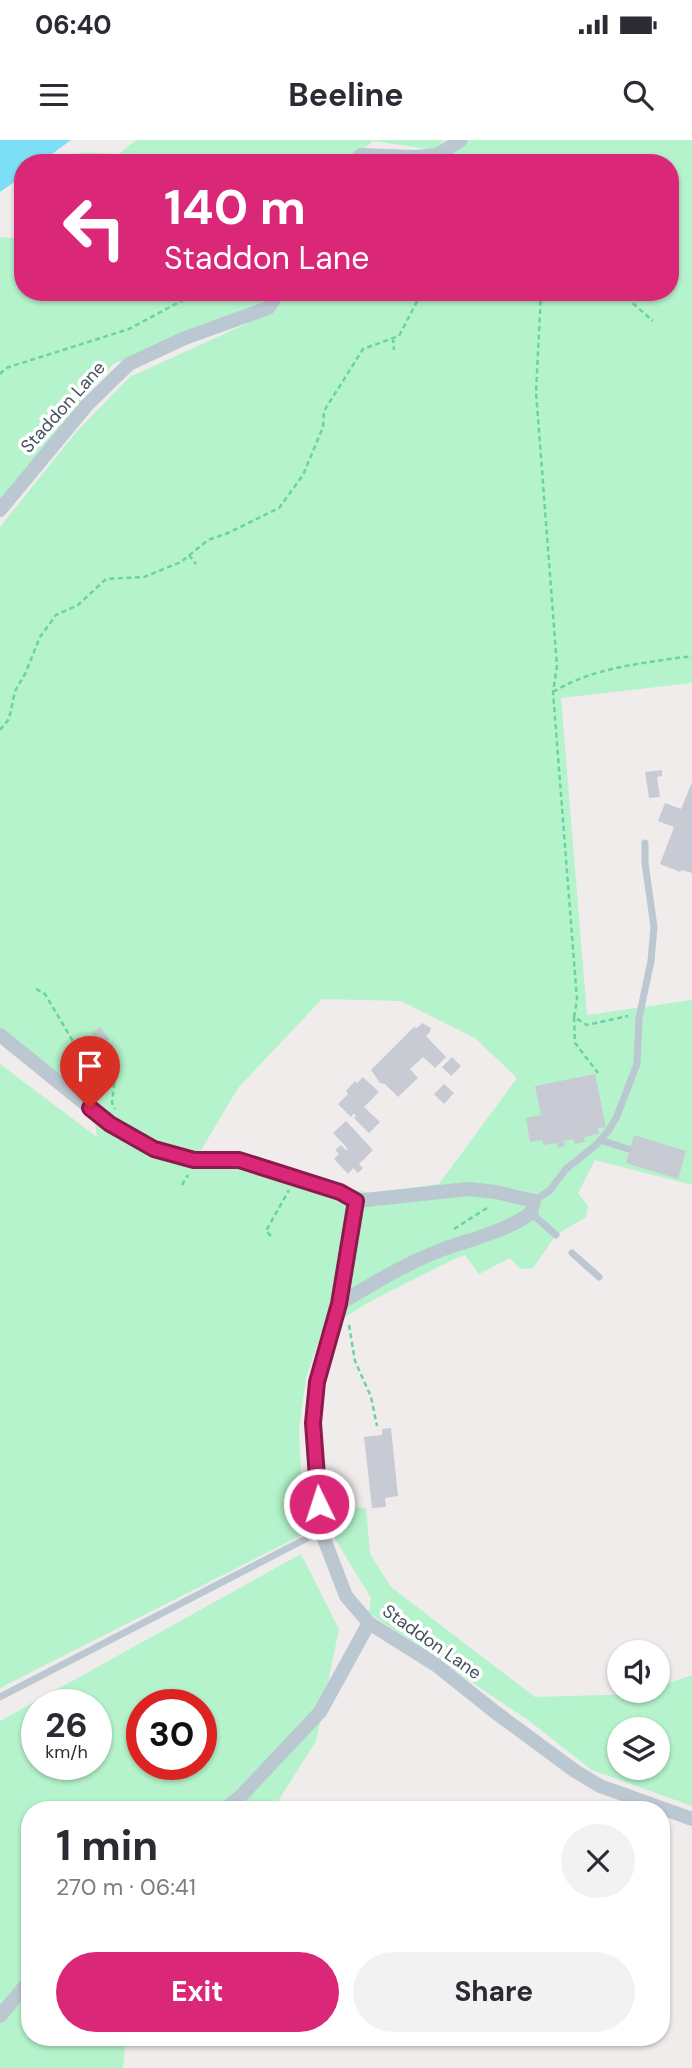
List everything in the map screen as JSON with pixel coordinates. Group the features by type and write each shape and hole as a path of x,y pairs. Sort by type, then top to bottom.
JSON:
{"street":[{"path":"439,154 461,140"},
{"name":"Staddon Lane","path":"0,510 87,405 129,364 185,338 268,308 273,301"},
{"path":"0,1035 110,1124 154,1149 194,1160 239,1160 340,1192 356,1201 468,1189 496,1192 533,1207 517,1223 439,1251 385,1276 338,1308"},
{"name":"Staddon Lane","path":"356,1201 338,1308 317,1382 313,1423 321,1531 346,1596 369,1623 436,1665 495,1712 592,1781 642,1801"},
{"path":"235,1801 320,1712 369,1623"},
{"name":"Staddon Lane","path":"670,1811 692,1819"},
{"path":"0,2016 21,1991"}],"lane":[{"path":"556,1235 533,1207 566,1169 600,1140 617,1116 637,1064 638,1028 651,961 654,927 645,863 645,843"},
{"path":"600,1140 628,1149"},
{"path":"572,1253 599,1277"},
{"path":"0,1698 321,1531"}],"path":[{"path":"0,374 6,368 129,329 181,301"},
{"path":"0,730 9,719 15,691 40,637 56,615 78,605 106,579 144,577 181,562 208,540 279,508 303,475 323,427 324,411 363,349 398,337 417,301"},
{"path":"541,301 536,392 557,666 553,692 577,1000 574,1017 575,1043 598,1073"},
{"path":"630,301 653,321"},
{"path":"393,338 394,350"},
{"path":"189,555 196,564"},
{"path":"553,692 566,684 607,669 692,657"},
{"path":"36,989 46,994 76,1048 115,1076 112,1103 117,1112"},
{"path":"574,1017 587,1025 631,1016 638,1028"},
{"path":"271,1236 266,1231 296,1178"},
{"path":"338,1308 350,1326 355,1361 371,1397 377,1426"}],"green space":[{"path":"136,140 444,140 435,150 373,141 358,154 119,154"},
{"path":"468,140 692,140 692,683 561,698 587,1015 692,1000 692,1185 595,1160 578,1193 588,1206 586,1217 556,1235 533,1268 520,1269 510,1258 479,1274 465,1255 371,1301 322,1331 306,1378 299,1430 304,1534 0,1688 0,1064 97,1137 92,1103 0,1031 0,527 77,431 130,377 274,311 281,301 679,301 679,154 446,154","holes":["322,999 401,1001 475,1038 517,1078 439,1184 372,1193 355,1190 238,1152 200,1152 238,1088"]},
{"path":"0,237 14,238 14,301 264,301 113,364 0,501"},
{"path":"330,1506 366,1508 370,1554 391,1587 535,1697 607,1695 607,1703 670,1703 670,1683 692,1675 692,1806 620,1780 670,1780 670,1717 607,1717 607,1775 592,1770 528,1720 369,1613 371,1598 335,1539"},
{"path":"301,1554 339,1629 316,1741 278,1801 21,1801 21,2046 125,2046 123,2068 0,2068 0,1721 21,1709 21,1780 112,1780 112,1689 58,1689"}],"water":[{"path":"0,140 71,140 52,154 14,154 14,182 0,192"}],"building":[{"path":"662,770 662,776 657,777 660,797 649,798 645,772"},
{"path":"692,782 692,873 682,870 680,872 660,864 674,827 658,821 665,803 681,809"},
{"path":"422,1023 431,1028 426,1036 446,1057 435,1068 423,1057 410,1069 418,1078 398,1097 385,1084 380,1083 371,1070 414,1027 417,1028"},
{"path":"100,1027 109,1039 101,1045 92,1033"},
{"path":"452,1057 461,1066 451,1076 442,1067"},
{"path":"595,1074 606,1127 598,1128 599,1134 584,1137 585,1142 575,1144 573,1139 564,1141 565,1146 558,1148 557,1143 544,1145 542,1140 530,1142 526,1118 541,1115 535,1086"},
{"path":"363,1077 379,1092 364,1107 380,1122 369,1133 354,1118 354,1113 351,1117 338,1104 355,1081 357,1083"},
{"path":"444,1084 454,1093 444,1104 434,1094"},
{"path":"346,1121 373,1150 359,1164 363,1168 358,1173 353,1168 348,1174 334,1159 339,1154 335,1150 341,1145 348,1149 333,1133"},
{"path":"634,1135 686,1151 678,1179 626,1163"},
{"path":"391,1428 398,1496 385,1498 386,1507 372,1508 364,1437 382,1435 382,1429"}],"route":[{"path":"90,1108 110,1124 154,1149 194,1160 239,1160 340,1192 356,1201 339,1304 317,1382 313,1423 319,1504"}]}
